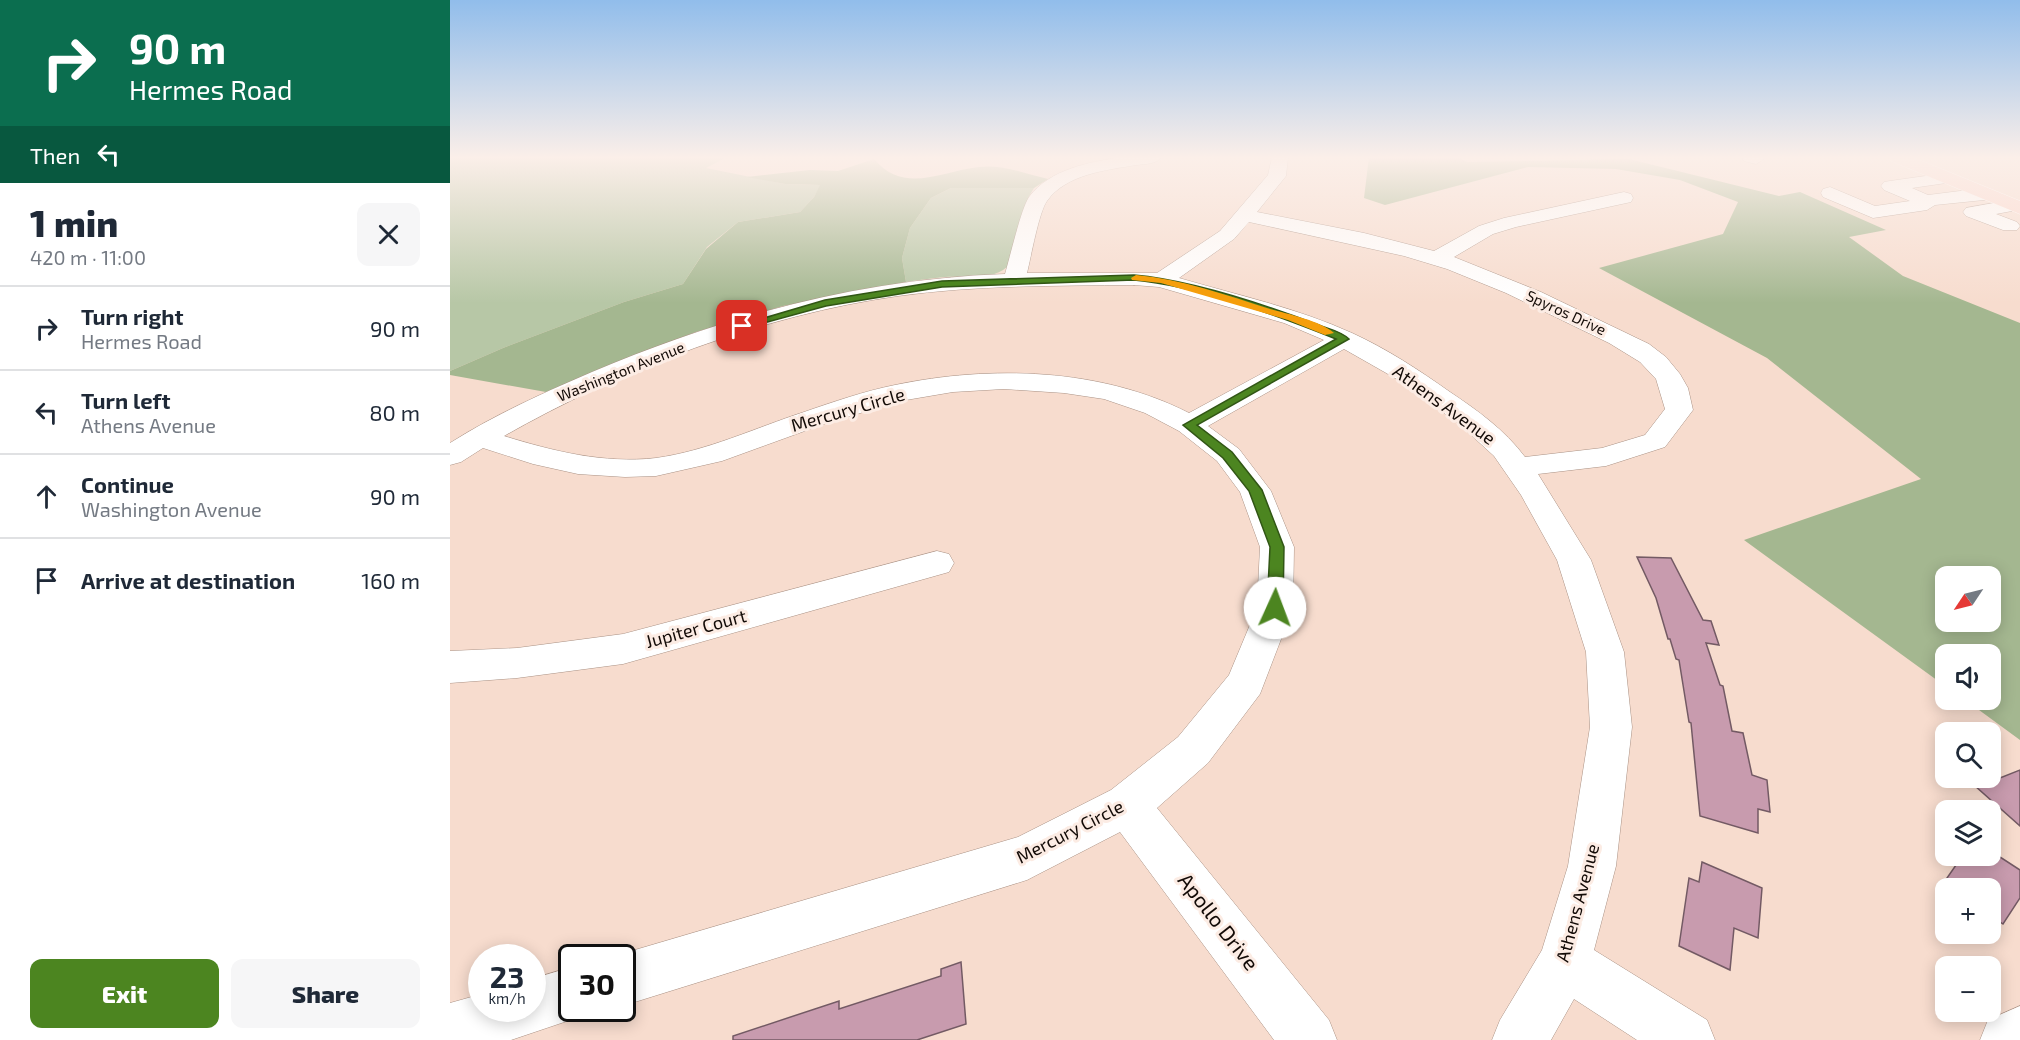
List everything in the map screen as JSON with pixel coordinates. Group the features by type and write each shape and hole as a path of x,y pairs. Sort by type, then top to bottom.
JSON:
{"street":[{"path":"1014,280 1035,206"},
{"path":"1161,280 1227,235 1252,206"},
{"path":"1437,258 1486,230 1511,222 1589,206"},
{"path":"1858,206 1873,212 1917,206"},
{"path":"2010,226 1973,212 2016,207"},
{"name":"Spyros Drive","path":"1244,215 1306,226 1437,258 1541,300 1621,339 1661,366 1676,390 1679,410 1656,441 1606,457 1517,467"},
{"name":"Washington Avenue","path":"464,447 534,408 642,360 752,323 825,303 942,284 1014,280 1134,278 1161,280"},
{"name":"Athens Avenue","path":"1161,280 1292,318 1344,339 1404,372 1468,417 1505,450 1536,493 1574,560 1605,652 1611,727 1592,866 1565,962 1520,1040"},
{"path":"1189,425 1344,339"},
{"name":"Mercury Circle","path":"464,447 578,465 656,467 711,455 814,418 896,393 953,384 1004,381 1064,385 1109,393 1155,407 1189,425 1227,455 1255,490 1277,547 1275,608 1246,683 1193,750 1127,805 1027,856 636,975"},
{"name":"Jupiter Court","path":"450,667 517,663 623,649 937,563"},
{"name":"Apollo Drive","path":"1127,805 1309,1040"},
{"path":"1565,962 1687,1040"},
{"path":"450,1031 480,1022"},
{"path":"2007,1040 2020,1034"}],"green space":[{"path":"450,206 806,206 800,212 738,222 707,247 683,284 624,302 503,348 450,371"},
{"path":"806,206 926,206 910,228 902,258 906,282 783,306 696,332 546,392 450,375 450,371 503,348 624,302 683,284 706,249 738,222 800,212"},
{"path":"926,206 1026,206 1023,223 1007,267 986,276 945,277 906,282 902,258 910,228"},
{"path":"1736,206 1831,206 1886,230 1849,237 1903,276 2020,323 2020,740 2001,726 2001,722 1995,722 1979,710 2001,710 2001,644 1935,644 1935,679 1744,540 1921,479 1767,358 1599,268 1723,234"}],"building":[{"path":"1637,557 1671,558 1703,620 1711,621 1719,645 1706,643 1720,685 1723,686 1732,731 1743,733 1752,775 1767,780 1770,812 1758,809 1758,833 1700,816 1691,723 1679,660 1676,659 1656,598"},
{"path":"2020,770 2020,826 2001,809 2001,800 1991,800 1977,788 2001,788 2001,778"},
{"path":"2001,858 2020,870 2020,898 2003,924 2001,923 2001,878 1947,878 1955,866 2001,866"},
{"path":"1702,862 1762,888 1758,938 1734,928 1730,970 1679,946 1689,878 1699,882"},
{"path":"961,962 966,1024 917,1040 733,1040 733,1036 839,1001 839,1009 941,976 941,969"}],"slow traffic":[{"path":"1136,278 1161,280 1207,293 1292,318 1329,333"}],"route":[{"path":"742,326 825,303 942,284 1134,278 1161,280 1207,293 1292,318 1344,339 1189,425 1227,455 1255,490 1277,547 1275,608"}]}
